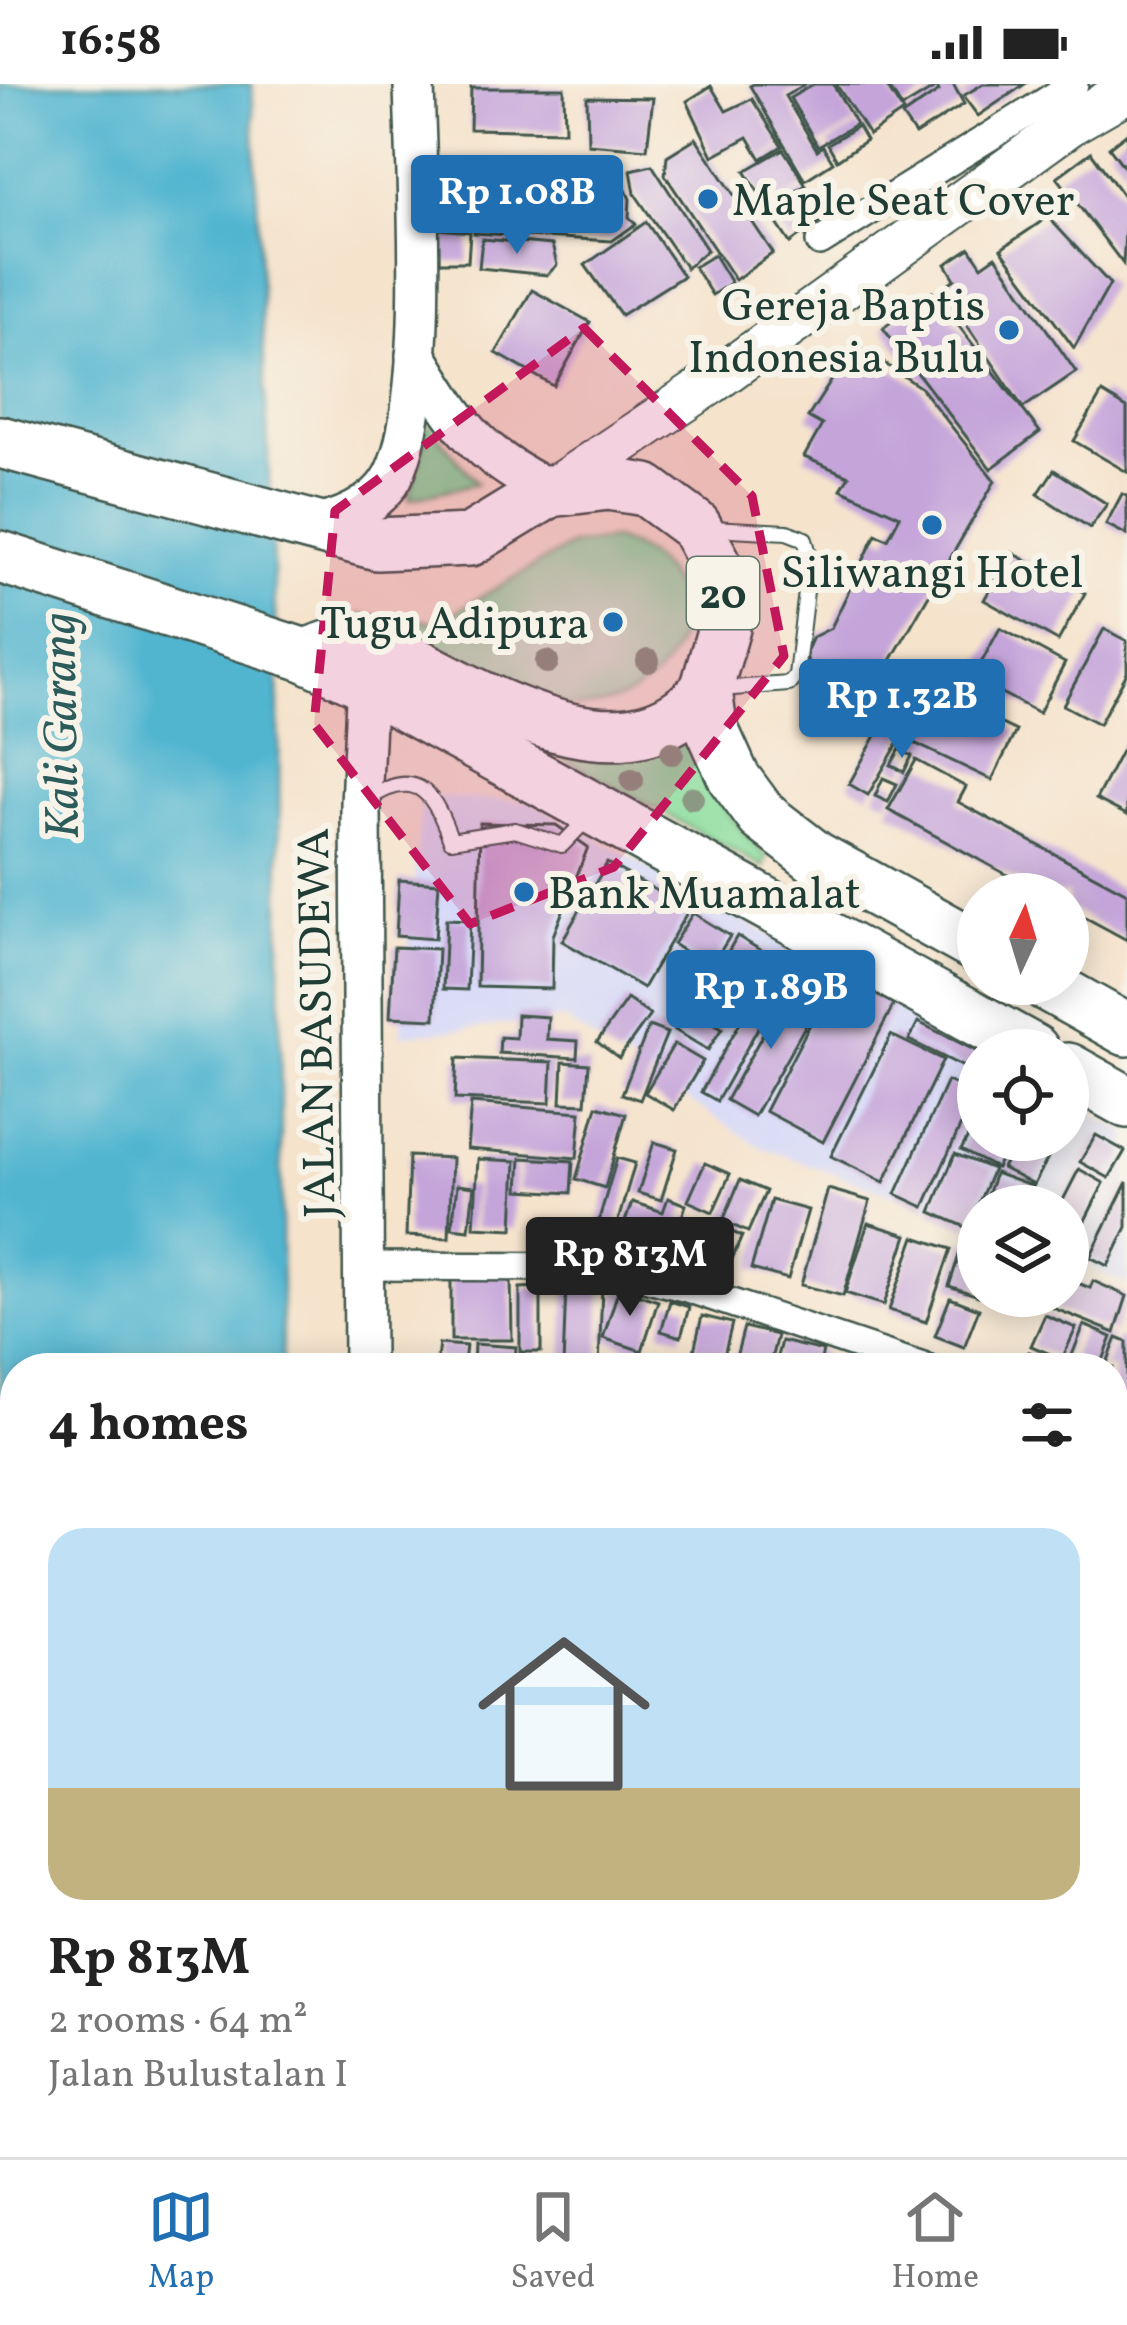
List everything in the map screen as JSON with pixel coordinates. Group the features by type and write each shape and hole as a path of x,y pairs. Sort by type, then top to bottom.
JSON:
{"highway":[{"name":"20","path":"0,442 303,528 377,544 470,540 550,491 609,484 646,490 695,526 716,565 723,592 719,659 706,690 687,713 635,734 556,728 376,644 346,641 303,654"},
{"name":"20","path":"0,557 303,654 357,679 995,1029"},
{"name":"20","path":"706,690 722,757 762,816 814,856 957,935"},
{"path":"1082,1005 1127,1030"},
{"path":"1089,1081 1127,1102"}],"main road":[{"path":"550,491 711,383 1064,96 1127,91"}],"street":[{"path":"303,528 338,522 389,483 402,453 416,355 414,84"},
{"path":"820,242 1064,96"},
{"path":"416,355 460,427 497,464 550,491"},
{"name":"JALAN BASUDEWA","path":"357,679 366,700 361,804 364,1353"},
{"path":"365,1266 605,1267 687,1288 881,1353"}],"lane":[{"path":"695,526 787,532 805,539 810,558 796,675 789,684 706,690"},
{"path":"361,804 388,786 414,785 435,798 451,840 515,830 562,845 595,810"}],"highlighted area":[{"path":"584,328 752,496 784,656 614,867 470,924 314,724 335,511"}],"shaded area":[{"path":"422,796 531,802 957,1039 957,1161 1089,1161 1089,1112 1127,1133 1127,1285 1089,1267 1089,1185 957,1185 957,1217 761,1147 563,1019 401,1035"}],"green space":[{"path":"429,425 477,483 409,499"},
{"path":"613,539 648,556 670,579 680,606 679,634 668,660 648,683 619,699 583,707 564,705 356,625 361,615 438,622 571,545"},
{"path":"696,734 712,786 767,857 764,867 539,746"}],"water":[{"name":"Kali Garang","path":"0,84 252,84 279,704 282,1353 0,1353"}],"building":[{"path":"806,84 785,96 817,150 823,146 833,162 805,180 750,86"},
{"path":"814,84 833,84 856,124 818,146 790,98"},
{"path":"836,84 885,84 903,112 869,135"},
{"path":"887,84 933,84 935,88 902,108"},
{"path":"935,84 953,84 964,104 915,135 902,116 939,91"},
{"path":"983,84 1025,84 978,116 963,96"},
{"path":"711,86 726,111 752,99 782,146 761,159 748,137 713,156 687,101"},
{"path":"471,88 564,88 565,131 470,129"},
{"path":"587,97 653,98 647,149 588,144"},
{"path":"858,126 866,140 837,160 828,144"},
{"path":"1127,133 1127,171 1109,147"},
{"name":"Maple Seat Cover","path":"696,138 773,253 735,280 665,175 667,156"},
{"path":"783,149 806,185 769,209 745,171"},
{"path":"1091,152 1127,201 1123,264 1057,177"},
{"path":"652,165 707,250 686,268 635,194 631,170"},
{"path":"568,175 619,175 630,199 629,217 636,224 612,241 474,233 475,195 484,194 485,183 568,187"},
{"path":"805,190 824,218 790,243 770,213"},
{"path":"1048,217 1110,284 1074,348 1001,249"},
{"path":"646,222 683,276 621,315 585,265"},
{"path":"437,229 470,232 468,262 437,262"},
{"path":"482,239 552,245 557,265 547,275 479,268"},
{"name":"Gereja Baptis Indonesia Bulu","path":"970,248 982,266 996,256 1076,372 1023,408 942,288 955,279 946,264"},
{"path":"714,255 731,283 712,295 694,267"},
{"path":"532,290 590,322 554,386 496,353"},
{"path":"932,291 1040,432 991,469 883,328"},
{"name":"Siliwangi Hotel","path":"855,344 920,387 995,481 864,707 831,705 809,671 806,652 813,637 831,628 876,534 888,539 900,516 841,489 849,476 804,457 822,425 808,417"},
{"path":"1102,393 1127,408 1127,472 1074,441"},
{"path":"1054,470 1107,504 1090,528 1038,494"},
{"path":"1122,494 1127,496 1127,535 1106,524"},
{"path":"1011,552 1085,593 1058,641 984,600"},
{"path":"1000,628 1065,663 1039,713 973,678"},
{"path":"1104,629 1127,641 1127,673 1099,724 1063,705"},
{"path":"932,691 1016,731 992,780 908,740"},
{"path":"887,716 907,728 868,795 849,784"},
{"path":"1127,740 1127,815 1096,799"},
{"path":"900,749 912,756 904,772 891,765"},
{"path":"916,760 966,787 958,802 1127,893 1127,940 1089,919 1089,873 1004,873 888,810"},
{"path":"883,778 897,784 888,802 875,796"},
{"name":"Bank Muamalat","path":"480,823 556,825 588,847 553,936 552,989 477,987"},
{"path":"607,863 689,909 643,988 562,941"},
{"path":"399,880 439,883 435,939 396,936"},
{"path":"693,913 730,936 710,968 673,944"},
{"path":"446,919 470,920 467,990 443,989"},
{"path":"737,936 767,954 734,1013 703,996"},
{"path":"394,947 438,949 435,1019 390,1017"},
{"path":"836,974 894,1004 823,1142 765,1111"},
{"path":"788,989 817,1005 754,1116 726,1100"},
{"path":"627,999 650,1015 619,1058 597,1042"},
{"path":"688,1008 722,1028 708,1050 675,1030"},
{"path":"747,1010 763,1019 717,1101 701,1092"},
{"path":"517,1015 548,1017 547,1039 578,1041 577,1058 499,1053 500,1037 516,1038"},
{"path":"918,1022 957,1042 957,1064 909,1040"},
{"path":"649,1026 667,1033 640,1100 622,1094"},
{"path":"891,1035 943,1060 884,1182 831,1156"},
{"path":"674,1044 703,1061 674,1110 645,1093"},
{"path":"457,1058 552,1062 550,1103 455,1099"},
{"path":"563,1062 589,1064 586,1104 561,1103"},
{"path":"947,1081 957,1086 957,1134 924,1207 896,1194"},
{"path":"471,1103 581,1112 577,1158 467,1149"},
{"path":"597,1106 626,1114 605,1188 576,1179"},
{"path":"1096,1135 1125,1151 1109,1178 1080,1162 1089,1161 1089,1147"},
{"path":"654,1142 677,1149 661,1200 638,1193"},
{"path":"955,1154 957,1161 993,1169 986,1185 957,1185 957,1223 931,1212"},
{"path":"409,1156 452,1158 449,1238 406,1236"},
{"path":"521,1158 573,1161 571,1193 519,1190"},
{"path":"617,1158 635,1163 613,1238 595,1233"},
{"path":"478,1159 516,1161 513,1229 474,1227"},
{"path":"1006,1161 1046,1161 1034,1185 1002,1168"},
{"path":"705,1163 730,1174 713,1212 688,1201"},
{"path":"1079,1169 1104,1183 1089,1212 1089,1185 1071,1185"},
{"path":"995,1173 1028,1185 991,1185"},
{"path":"740,1180 766,1191 748,1232 723,1221"},
{"path":"1127,1182 1127,1227 1108,1266 1090,1257"},
{"path":"457,1185 474,1187 469,1230 452,1228"},
{"path":"828,1189 870,1201 843,1296 801,1285"},
{"path":"668,1198 686,1205 666,1264 616,1248 632,1202 663,1212"},
{"path":"771,1200 808,1210 788,1279 751,1269"},
{"path":"687,1217 711,1226 699,1255 676,1247"},
{"path":"868,1223 907,1235 884,1305 845,1293"},
{"path":"719,1227 742,1236 723,1280 701,1271"},
{"path":"915,1237 951,1249 926,1322 889,1310"},
{"path":"957,1261 957,1289 949,1286"},
{"path":"451,1275 511,1275 512,1340 451,1340"},
{"path":"1093,1281 1127,1296 1115,1333 1075,1317 1089,1317"},
{"path":"566,1285 602,1286 600,1353 564,1353"},
{"path":"541,1287 541,1352 520,1352 520,1288"},
{"path":"619,1288 658,1301 642,1351 603,1338"},
{"path":"950,1298 957,1301 957,1317 976,1317 964,1347 935,1336"},
{"path":"670,1301 689,1307 681,1337 661,1331"},
{"path":"702,1316 732,1323 725,1353 693,1353"},
{"path":"1044,1317 1076,1328 1065,1353 1031,1346"},
{"path":"1084,1325 1112,1337 1106,1353 1073,1353"},
{"path":"744,1327 777,1335 773,1353 737,1353"},
{"path":"1117,1338 1127,1342 1127,1353 1111,1353"},
{"path":"781,1341 823,1351 823,1353 778,1353"},
{"path":"439,1344 466,1346 465,1353 438,1353"},
{"path":"474,1344 516,1347 516,1353 474,1353"}],"place":[{"name":"Maple Seat Cover","path":"708,199"},
{"name":"Gereja Baptis Indonesia Bulu","path":"1009,330"},
{"name":"Siliwangi Hotel","path":"932,525"},
{"name":"Tugu Adipura","path":"613,622"},
{"name":"Bank Muamalat","path":"524,892"}]}
